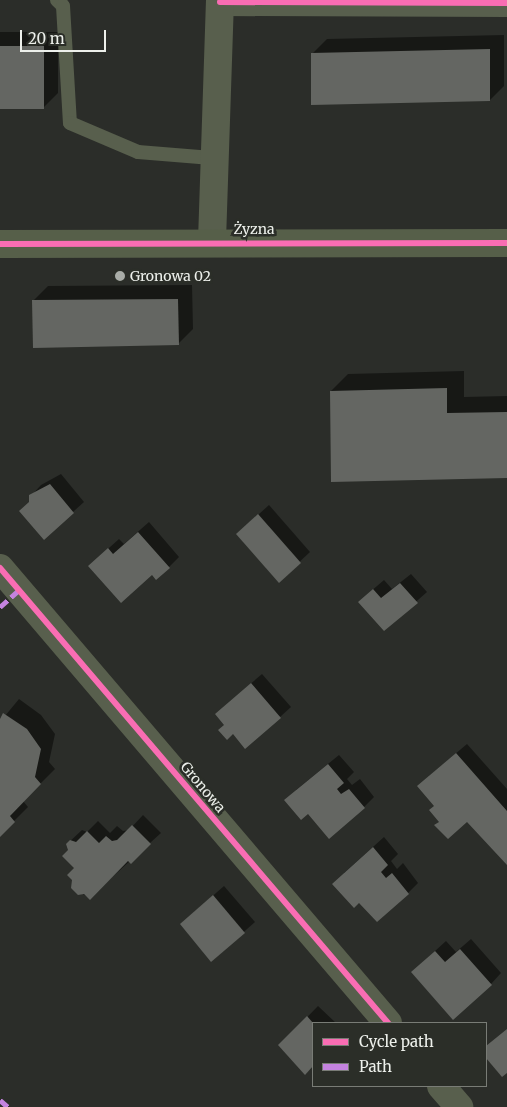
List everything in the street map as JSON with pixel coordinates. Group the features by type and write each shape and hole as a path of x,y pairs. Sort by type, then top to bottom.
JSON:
{"street":[{"path":"212,241 212,158 220,1 507,2"},
{"name":"Żyzna","path":"0,244 212,241 507,243"},
{"name":"Gronowa","path":"0,568 387,1022"},
{"path":"442,1087 459,1107"}],"lane":[{"path":"56,0 63,6 70,123 138,152 212,158"}],"building":[{"path":"0,46 44,46 44,109 0,109"},
{"path":"490,49 490,101 311,105 311,53"},
{"path":"178,299 179,345 33,348 32,300"},
{"path":"447,388 447,413 507,412 507,478 331,482 330,391"},
{"path":"50,484 74,513 44,540 19,511 29,502 29,495"},
{"path":"258,514 301,563 279,583 236,534"},
{"path":"138,532 170,568 156,580 152,575 121,603 88,566 108,548 113,554"},
{"path":"400,583 418,603 384,631 358,602 373,589 381,598"},
{"path":"251,683 281,718 245,749 233,734 227,740 218,730 224,725 215,714"},
{"path":"3,713 27,729 41,749 35,777 41,784 10,816 15,822 0,837 0,719"},
{"path":"456,753 507,811 507,865 467,822 448,839 434,825 439,822 429,810 434,806 417,786"},
{"path":"328,764 344,783 337,789 341,794 349,789 365,808 329,839 308,814 301,820 284,800"},
{"path":"132,825 151,844 131,864 128,861 90,900 84,894 78,895 71,888 72,880 67,875 74,868 62,856 68,850 66,844 70,840 76,842 87,831 99,843 106,836 112,841 117,840"},
{"path":"373,847 388,865 381,872 386,878 392,873 409,894 377,922 359,903 354,908 332,884"},
{"path":"213,895 245,933 211,962 180,924"},
{"path":"460,949 492,985 453,1020 411,972 435,951 445,962"},
{"path":"307,1016 312,1022 312,1067 305,1075 278,1045"},
{"path":"507,1029 507,1073 502,1077 487,1059 487,1045"}],"marked path":[{"path":"0,607 19,590"},
{"path":"0,1100 8,1107"}],"cycle path":[{"path":"220,2 507,3"},
{"path":"0,244 507,243"},
{"path":"0,568 387,1022"}],"place":[{"name":"Gronowa 02","path":"120,276"}]}
